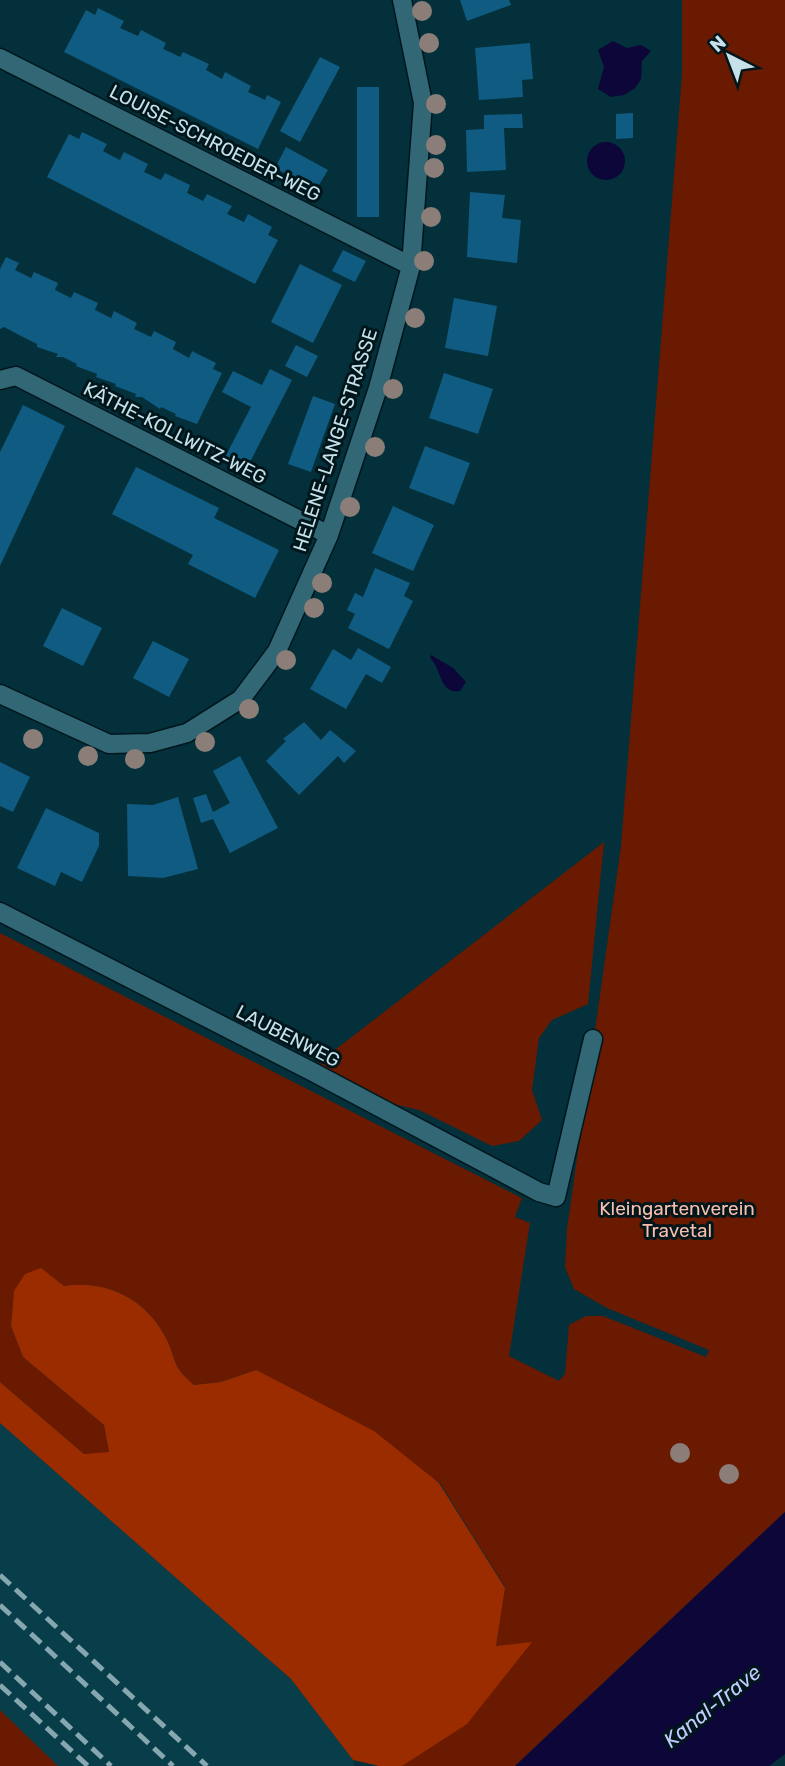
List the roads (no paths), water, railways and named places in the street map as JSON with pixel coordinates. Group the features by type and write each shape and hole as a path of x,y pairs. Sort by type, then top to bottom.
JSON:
{"street":[{"name":"HELENE-LANGE-STRASSE","path":"0,694 109,744 150,743 187,733 240,699 278,651 330,535 379,388 411,266 423,103 402,0"},
{"name":"LOUISE-SCHROEDER-WEG","path":"0,58 411,266"},
{"name":"KÄTHE-KOLLWITZ-WEG","path":"0,380 16,376 330,535"},
{"name":"LAUBENWEG","path":"0,912 311,1071 539,1192 555,1197 593,1039"}],"water":[{"path":"613,41 627,48 641,45 651,51 642,61 641,79 635,88 624,95 611,97 598,89 604,67 598,50"},
{"path":"606,142 620,147 625,161 620,175 606,180 592,175 587,161 592,147"},
{"path":"431,655 453,668 466,682 460,691 453,691 444,685 430,658"},
{"name":"Kanal-Trave","path":"785,1512 785,1754 769,1766 515,1766"}],"railway":[{"path":"0,1575 207,1766"},
{"path":"0,1605 173,1766"},
{"path":"0,1662 111,1766"},
{"path":"0,1685 88,1766"}],"park label":[{"name":"Kleingartenverein Travetal","path":"677,1219"}]}
